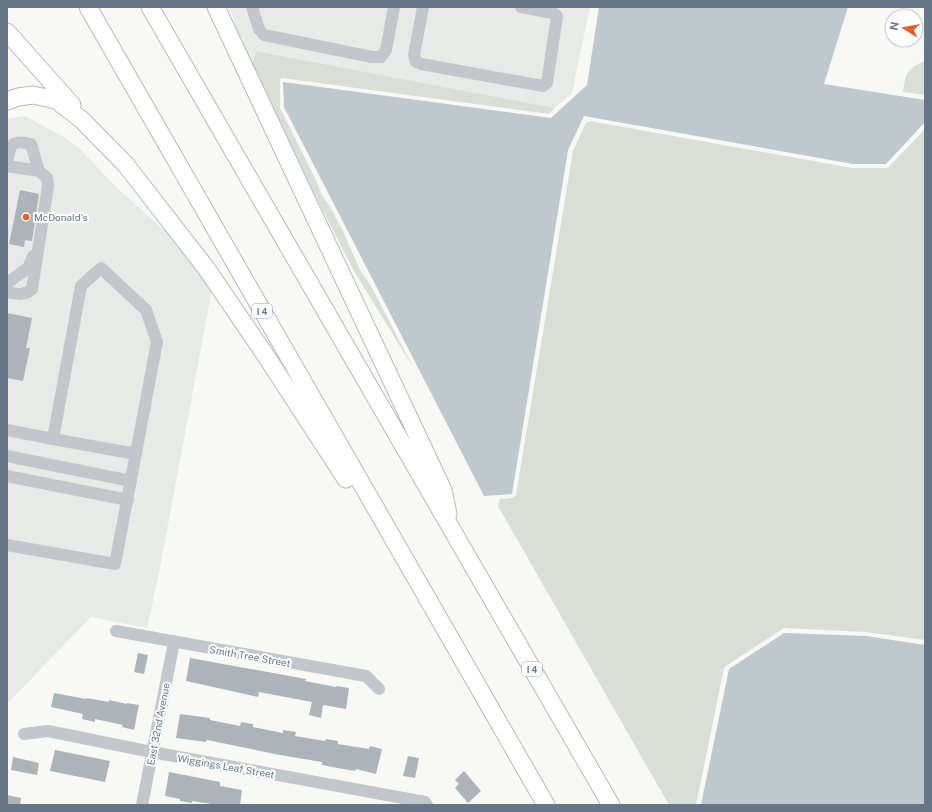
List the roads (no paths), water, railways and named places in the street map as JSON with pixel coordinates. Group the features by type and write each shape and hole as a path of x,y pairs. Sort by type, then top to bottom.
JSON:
{"highway":[{"name":"I 4","path":"88,7 546,805"},
{"name":"I 4","path":"150,7 453,534 611,805"},
{"path":"216,7 442,490 453,534"},
{"path":"7,32 126,166 210,274 264,353 437,616"},
{"path":"7,101 18,97 33,95 56,100 82,120 126,166"}],"street":[{"path":"252,7 260,29 264,35 372,57 381,57 386,50 394,7"},
{"path":"423,7 414,55 416,62 543,86 547,83 557,16 553,13 521,7"},
{"path":"7,163 10,149 13,144 20,141 31,144 39,171"},
{"path":"7,166 39,171 47,178 48,186 32,289 24,294 7,292"},
{"path":"7,284 28,268 38,245"},
{"path":"7,545 115,564 156,342 146,310 100,268 81,286 53,439"},
{"path":"7,430 136,454"},
{"path":"7,456 131,481"},
{"path":"7,476 128,500"},
{"name":"Smith Tree Street","path":"116,631 366,676 379,689"},
{"name":"East 32nd Avenue","path":"142,805 174,642"},
{"name":"Wiggings Leaf Street","path":"24,734 48,732 425,802 427,805"}],"place":[{"name":"McDonald's","path":"26,217"}]}
